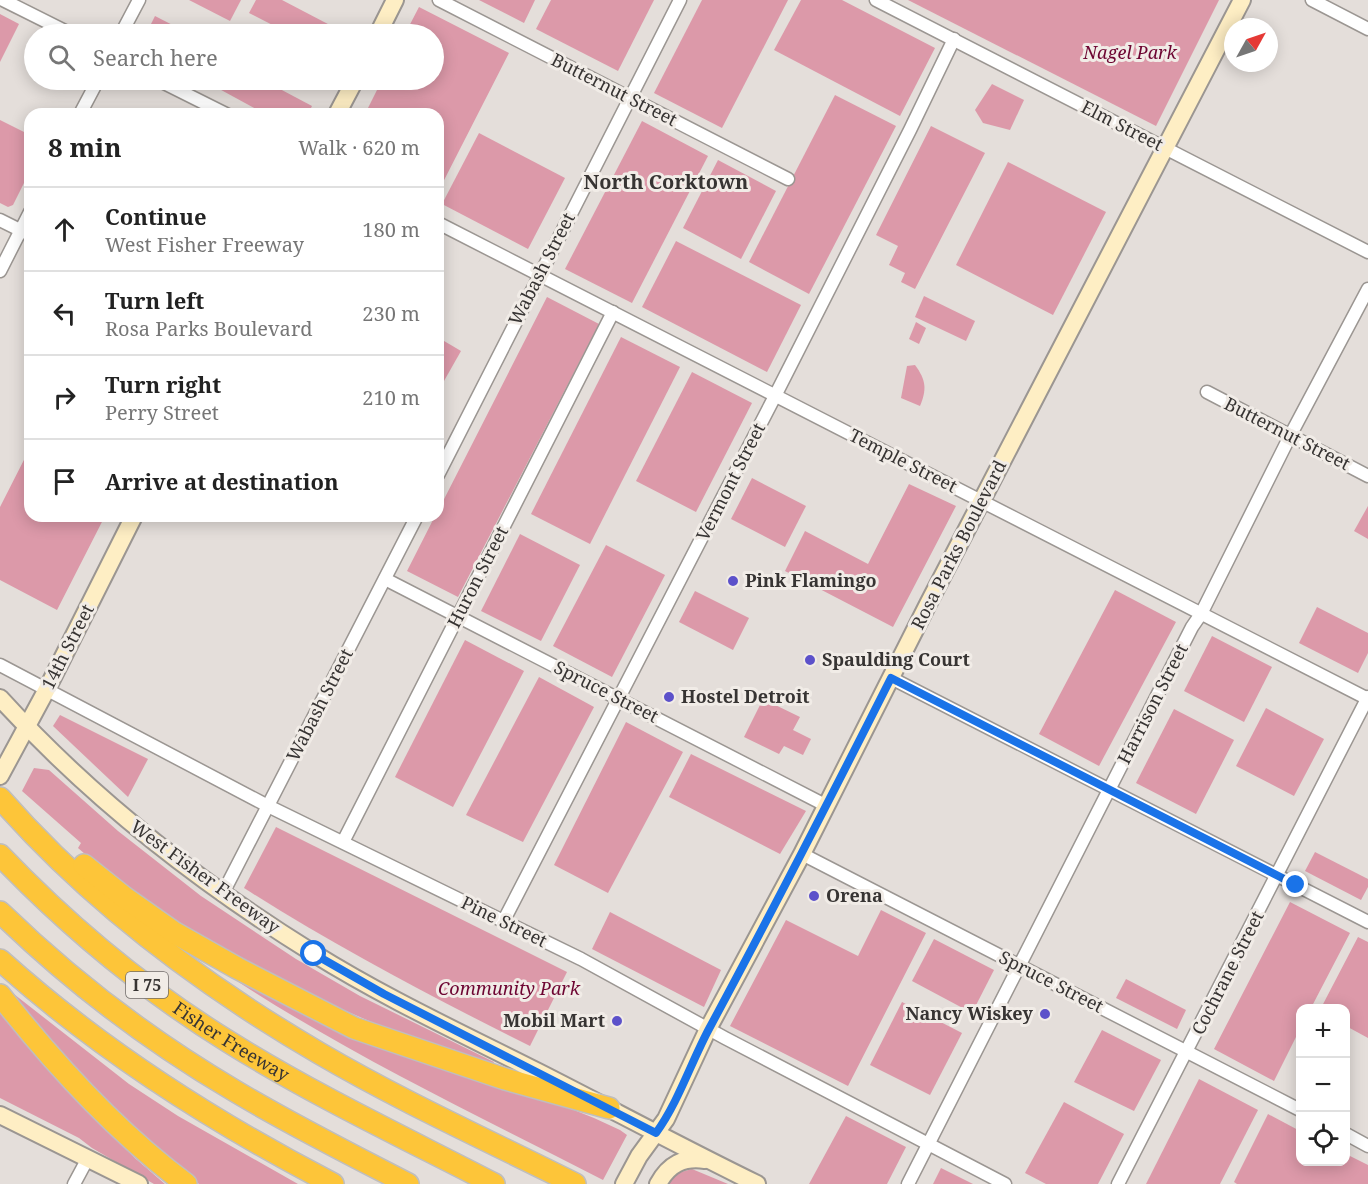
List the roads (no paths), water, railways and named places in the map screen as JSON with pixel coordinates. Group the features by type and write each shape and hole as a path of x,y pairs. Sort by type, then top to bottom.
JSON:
{"highway":[{"path":"0,798 62,863 117,913 181,963 242,1006 320,1054 574,1184"},
{"path":"15,815 175,933 237,969 354,1028 505,1079 609,1108"},
{"name":"Fisher Freeway","path":"0,855 71,924 174,1006 312,1090 494,1184"},
{"name":"I 75","path":"0,912 60,967 118,1013 177,1055 298,1127 408,1184"},
{"path":"0,960 88,1033 155,1081 237,1132 333,1184"},
{"path":"0,996 94,1105 138,1146 186,1184"}],"street":[{"path":"3,0 51,24"},
{"path":"126,24 139,0"},
{"path":"383,24 395,0"},
{"name":"Butternut Street","path":"439,0 788,179"},
{"name":"Wabash Street","path":"444,463 680,0"},
{"name":"Elm Street","path":"876,0 1368,252"},
{"name":"Rosa Parks Boulevard","path":"628,1177 666,1119 708,1029 802,854 1164,147 1242,0"},
{"path":"1312,0 1368,29"},
{"name":"Vermont Street","path":"503,922 776,396 954,39"},
{"path":"83,108 93,90"},
{"path":"178,90 214,108"},
{"path":"340,108 350,90"},
{"path":"0,220 24,232"},
{"name":"Temple Street","path":"444,226 1368,699"},
{"path":"0,271 24,235"},
{"name":"Harrison Street","path":"908,1184 1290,436 1368,289"},
{"name":"Huron Street","path":"343,842 613,312"},
{"name":"Butternut Street","path":"1207,393 1368,476"},
{"path":"444,448 450,451"},
{"name":"14th Street","path":"4,769 131,522"},
{"name":"Wabash Street","path":"222,894 414,522"},
{"name":"Spruce Street","path":"385,579 826,806"},
{"name":"Pine Street","path":"0,665 268,807 580,960 1005,1184"},
{"path":"891,678 1368,922"},
{"name":"West Fisher Freeway","path":"0,698 49,750 124,819 222,894 314,954 384,994 757,1184"},
{"name":"Cochrane Street","path":"1118,1184 1368,699"},
{"name":"Spruce Street","path":"802,854 1296,1108"},
{"path":"0,1115 139,1184"},
{"path":"1350,1136 1368,1146"},
{"path":"74,1184 88,1158"},
{"path":"658,1183 664,1173 684,1160 709,1161"}],"place":[{"name":"Pink Flamingo","path":"733,581"},
{"name":"Spaulding Court","path":"810,660"},
{"name":"Hostel Detroit","path":"669,697"},
{"name":"Orena","path":"814,896"},
{"name":"Nancy Wiskey","path":"1045,1014"},
{"name":"Mobil Mart","path":"617,1021"}],"district":[{"name":"North Corktown","path":"666,182"}],"park label":[{"name":"Nagel Park","path":"1130,53"},
{"name":"Community Park","path":"509,989"}]}
